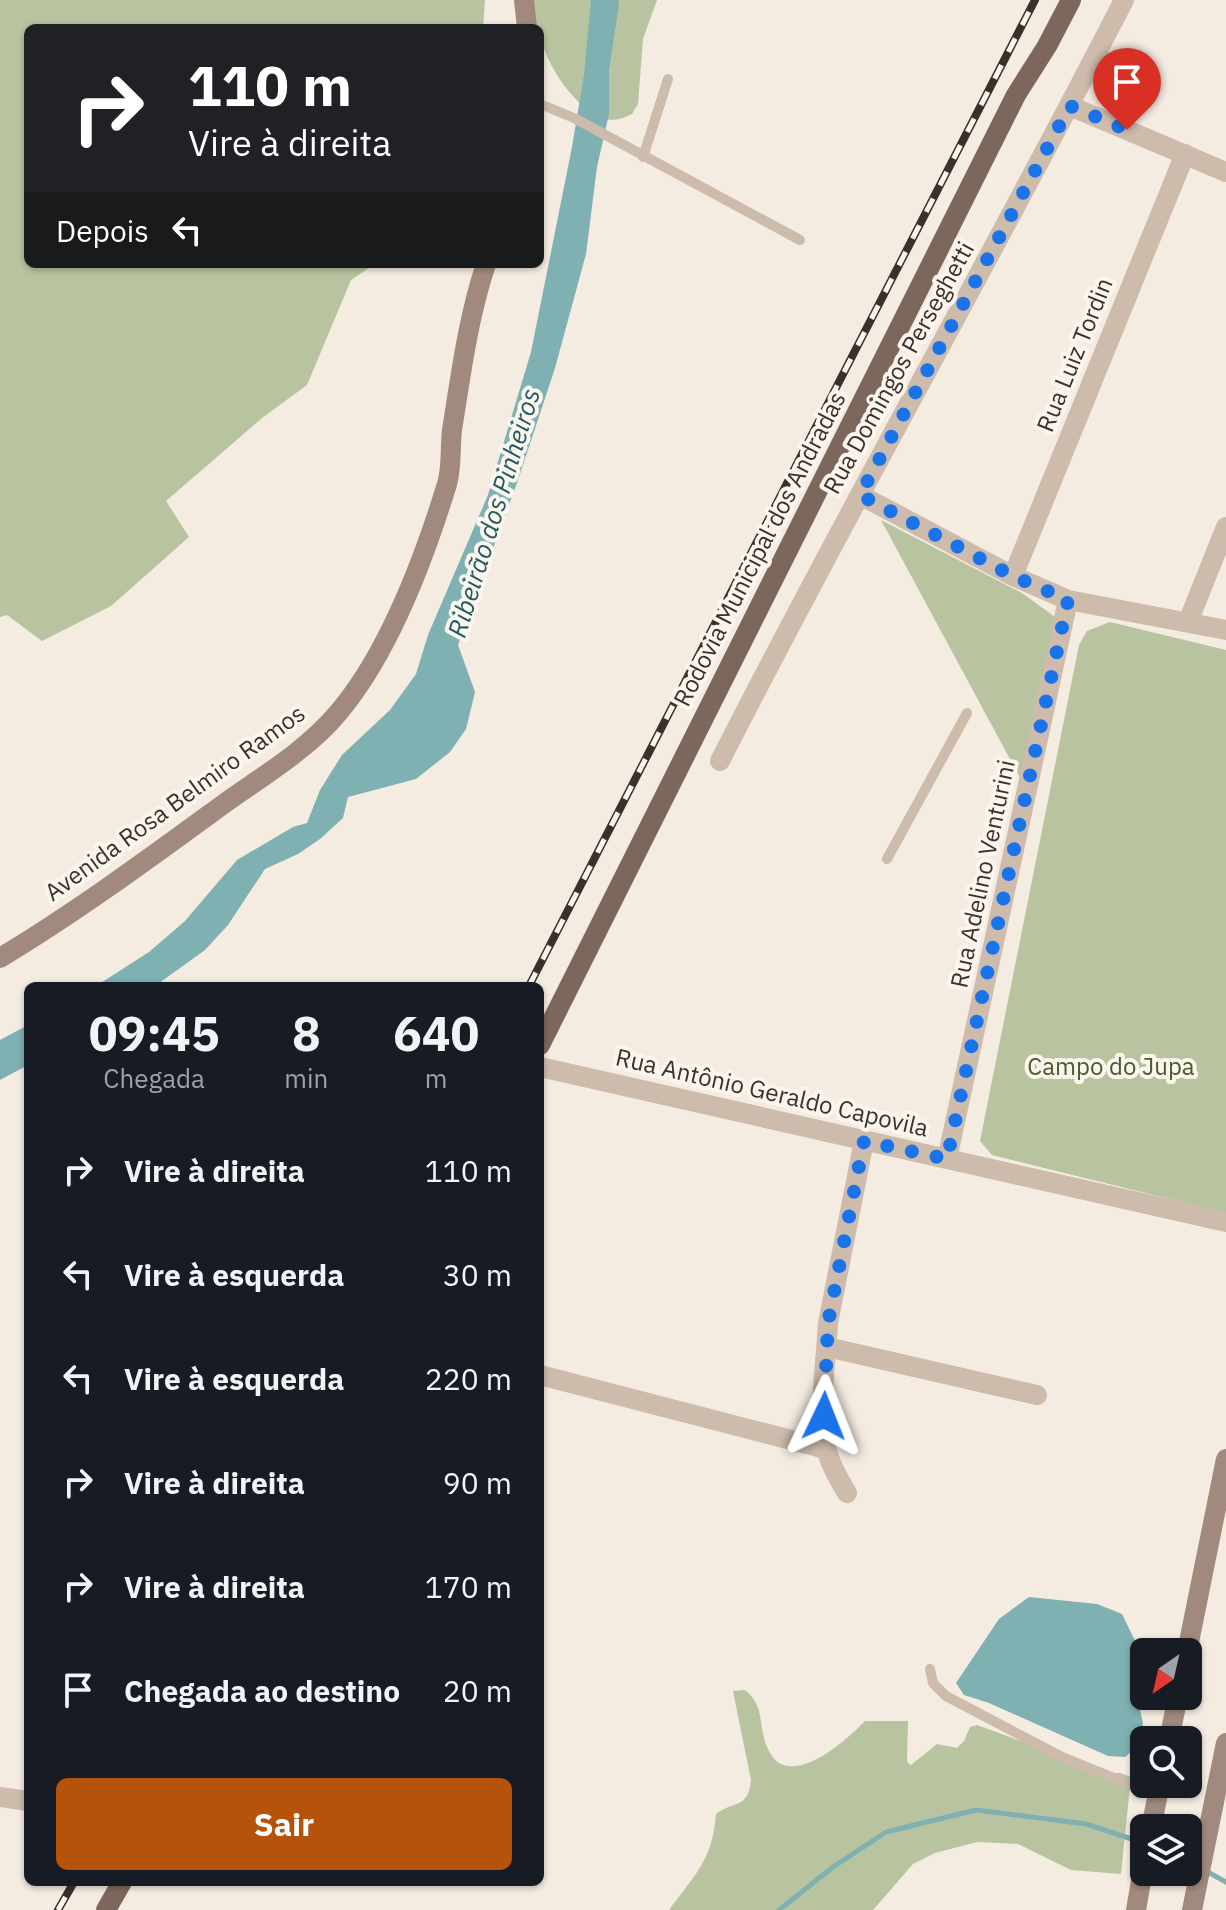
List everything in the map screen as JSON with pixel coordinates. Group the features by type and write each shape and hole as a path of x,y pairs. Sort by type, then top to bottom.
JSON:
{"main road":[{"path":"524,0 527,24"},
{"name":"Rodovia Municipal dos Andradas","path":"544,1037 1026,76 1057,0"},
{"name":"Rodovia Municipal dos Andradas","path":"1026,76 1047,46 1071,0"},
{"name":"Avenida Rosa Belmiro Ramos","path":"0,958 119,879 299,749 337,715 370,670 417,565 448,480 450,442 462,369 475,296 485,268"},
{"path":"1190,1638 1226,1459"},
{"path":"1192,1910 1226,1743"},
{"path":"106,1910 120,1886"},
{"path":"1136,1910 1140,1886"}],"street":[{"name":"Rua Domingos Perseghetti","path":"720,761 824,557 1070,106 1124,0"},
{"path":"1070,106 1226,172"},
{"name":"Rua Luiz Tordin","path":"1013,576 1185,154"},
{"path":"860,495 1013,576 1068,600 1226,630"},
{"path":"1188,622 1226,527"},
{"name":"Rua Adelino Venturini","path":"947,1159 1068,600"},
{"name":"Rua Antônio Geraldo Capovila","path":"544,1068 1226,1222"},
{"path":"847,1493 826,1449 824,1416 828,1323 864,1141"},
{"path":"827,1347 1037,1395"},
{"path":"544,1376 826,1449"},
{"path":"0,1797 24,1800"}],"lane":[{"path":"643,157 668,79"},
{"path":"544,106 574,118 800,240"},
{"path":"887,859 967,713"},
{"path":"930,1669 933,1683 946,1696 1062,1757 1130,1780"}],"green space":[{"path":"0,0 485,0 483,24 24,24 24,268 369,268 351,280 307,385 262,418 166,501 189,537 111,606 42,641 7,615 0,617"},
{"path":"532,0 657,0 643,39 638,104 632,114 610,120 591,112 580,103 560,80 546,53 544,24 533,24"},
{"path":"881,520 1022,593 1055,617 1024,785"},
{"name":"Campo do Jupa","path":"1110,622 1226,650 1226,1213 992,1155 980,1141 1079,645 1087,631"},
{"path":"745,1690 756,1702 767,1747 776,1760 788,1766 816,1760 865,1721 908,1721 907,1762 911,1765 937,1744 957,1748 970,1727 977,1725 1109,1773 1130,1777 1121,1874 1071,1870 1018,1844 977,1842 935,1853 913,1864 873,1910 669,1910 695,1876 706,1855 716,1814 739,1803 749,1790 751,1780 733,1691"}],"water":[{"name":"Ribeirão dos Pinheiros","path":"591,0 618,0 609,70 609,114 597,167 586,254 555,368 458,645 475,692 466,729 450,752 416,779 348,797 343,818 298,854 265,869 228,925 205,950 161,982 102,982 149,952 185,921 237,860 293,827 307,823 320,790 342,755 390,710 416,674 428,635 488,495 531,352 584,75"},
{"path":"24,1027 24,1067 0,1080 0,1040"},
{"path":"1029,1597 1097,1604 1122,1614 1134,1638 1130,1638 1130,1710 1140,1710 1143,1723 1142,1726 1130,1726 1130,1753 1125,1757 1108,1756 964,1695 956,1683 999,1619"}],"waterway":[{"path":"779,1910 833,1867 886,1832 976,1810 1086,1824 1130,1838"},
{"path":"1206,1871 1226,1882"}],"railway":[{"path":"531,982 1035,0"},
{"path":"58,1910 72,1886"}],"route":[{"path":"824,1416 828,1323 864,1141 947,1159 1068,600 1013,576 860,495 1070,106 1127,130"}]}
